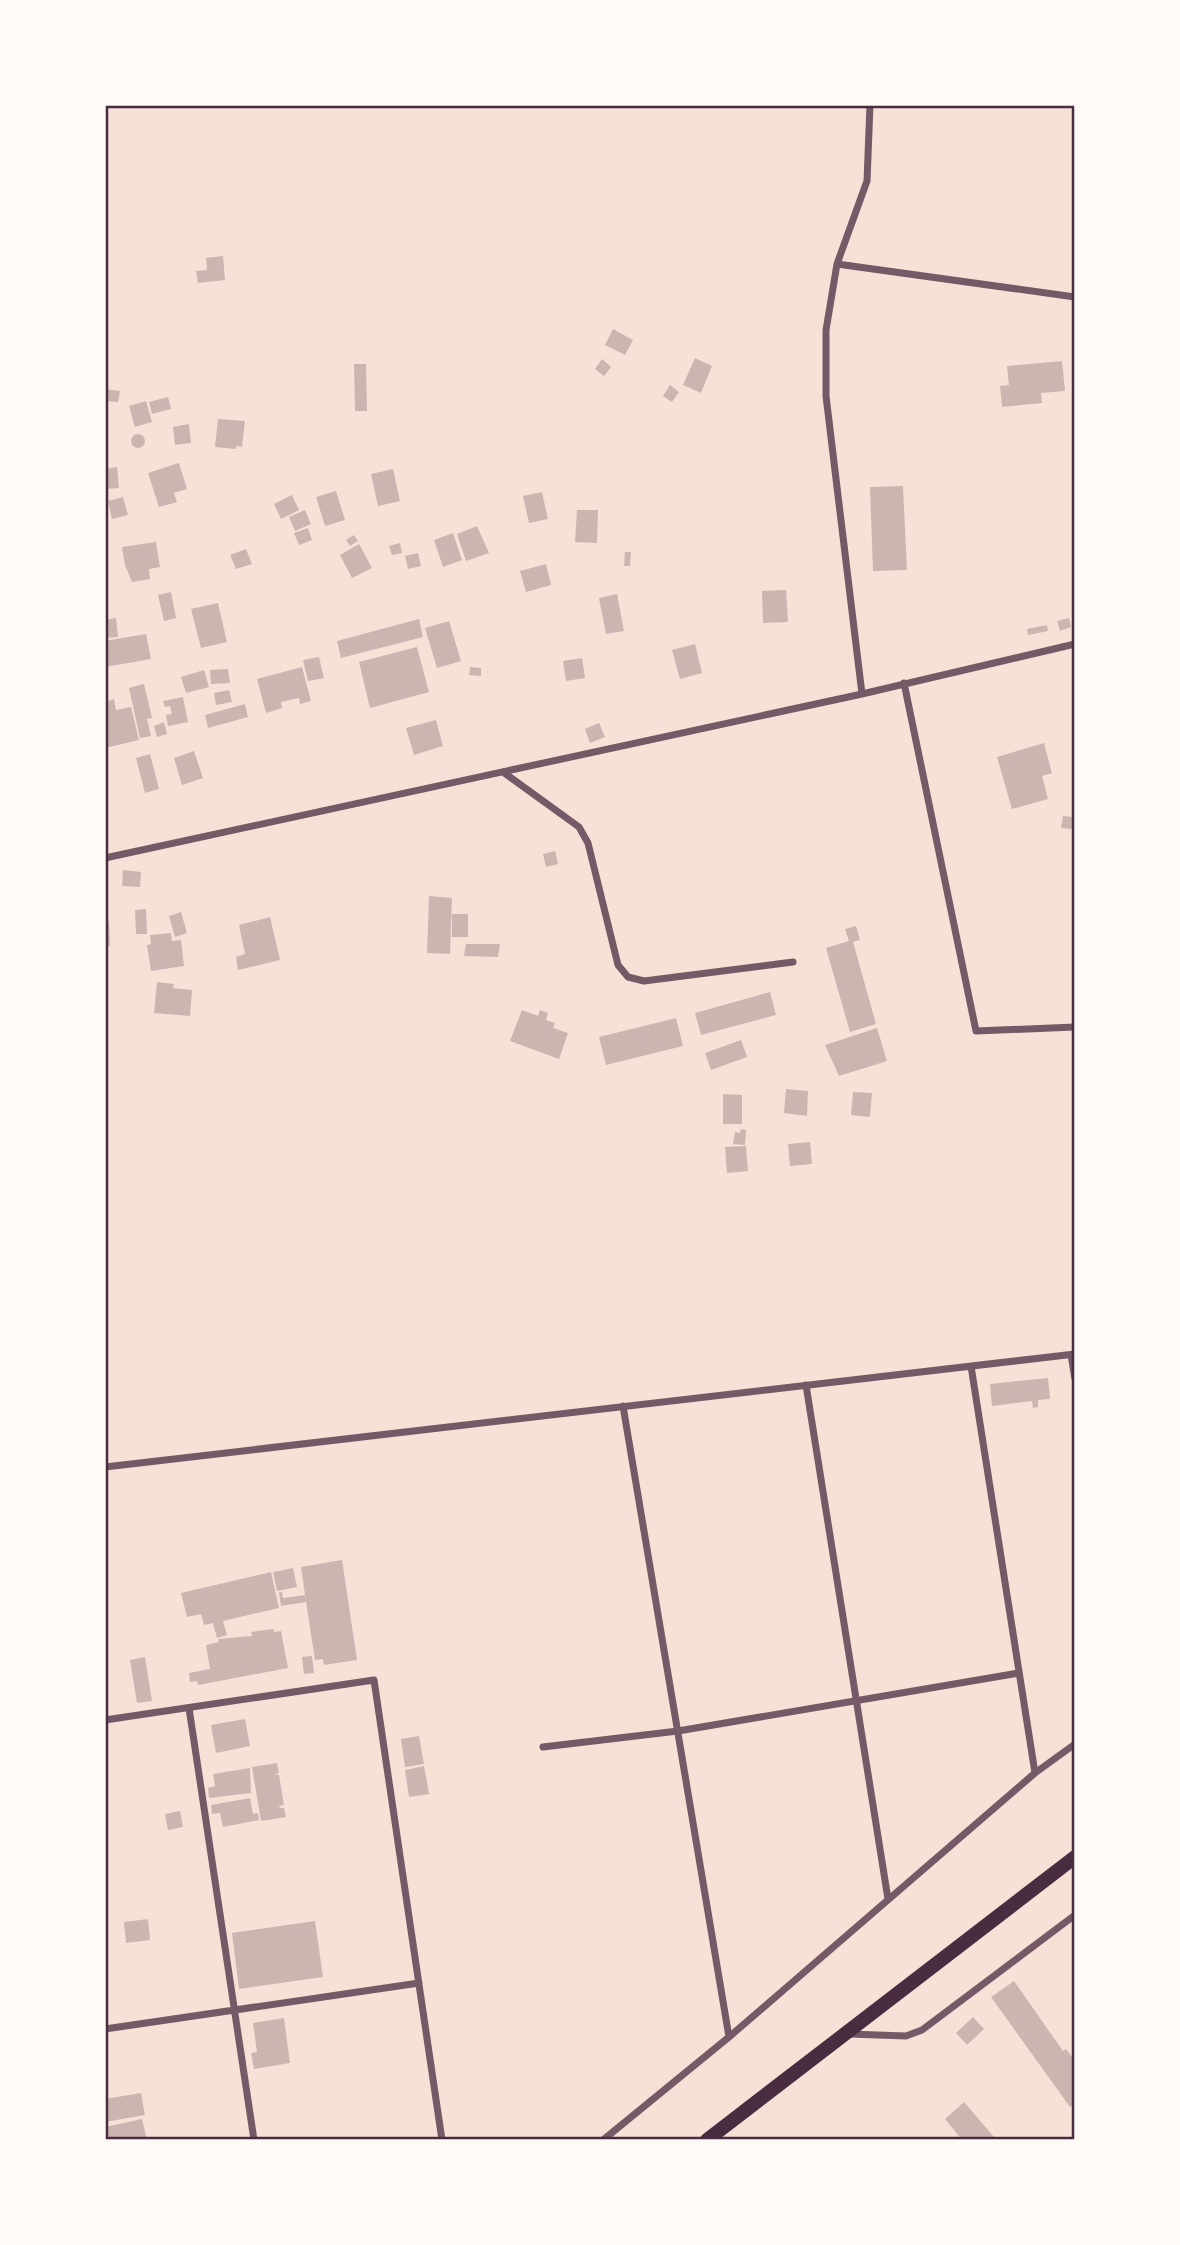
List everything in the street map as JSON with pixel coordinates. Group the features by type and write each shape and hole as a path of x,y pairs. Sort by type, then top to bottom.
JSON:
{"main road":[{"path":"707,2140 1075,1857"}],"street":[{"path":"863,694 826,396 826,330 837,264 867,181 870,105"},
{"path":"837,264 1075,297"},
{"path":"105,858 863,694 1075,644"},
{"path":"904,683 976,1031 1075,1027"},
{"path":"503,772 579,827 588,843 618,965 628,977 644,981 793,962"},
{"path":"105,1467 1073,1354 1075,1379"},
{"path":"971,1366 1035,1773"},
{"path":"806,1385 888,1899"},
{"path":"623,1406 729,2037"},
{"path":"543,1747 678,1731 1019,1673"},
{"path":"105,1720 374,1680 442,2140"},
{"path":"189,1707 232,2010 254,2140"},
{"path":"603,2140 729,2037 1035,1773 1075,1744"},
{"path":"846,2033 906,2036 922,2030 1075,1915"},
{"path":"105,2029 419,1983"}],"building":[{"path":"223,256 225,280 198,283 196,271 207,270 206,258"},
{"path":"613,329 633,340 625,355 605,345"},
{"path":"695,358 712,366 701,393 683,385"},
{"path":"602,359 611,367 604,376 595,369"},
{"path":"1062,361 1065,391 1041,393 1042,403 1002,407 1000,386 1009,385 1007,366"},
{"path":"354,364 366,364 367,411 355,411"},
{"path":"670,385 679,392 672,402 663,396"},
{"path":"105,389 120,391 118,402 105,401"},
{"path":"168,397 171,409 152,414 149,402"},
{"path":"146,401 152,422 135,427 129,406"},
{"path":"218,419 245,421 242,447 215,447"},
{"path":"189,424 191,443 175,445 173,427"},
{"path":"138,434 143,436 143,446 138,448 133,446 131,441 133,436"},
{"path":"179,463 187,489 174,493 177,502 159,507 148,473"},
{"path":"117,467 119,488 105,489 105,469"},
{"path":"393,469 400,501 378,506 371,474"},
{"path":"903,486 907,570 873,571 870,487"},
{"path":"336,491 345,520 325,526 316,497"},
{"path":"542,492 548,519 529,523 523,496"},
{"path":"292,495 299,510 281,519 274,504"},
{"path":"123,497 128,515 112,519 108,501"},
{"path":"305,510 311,524 295,531 289,517"},
{"path":"577,510 598,510 597,543 575,542"},
{"path":"477,526 489,553 466,561 457,534"},
{"path":"308,528 312,540 299,545 294,533"},
{"path":"453,533 462,560 443,567 434,540"},
{"path":"354,535 358,541 350,546 346,540"},
{"path":"156,542 160,567 149,569 150,579 132,582 122,547"},
{"path":"400,543 402,553 392,555 389,546"},
{"path":"359,544 372,568 352,578 340,555"},
{"path":"246,549 252,564 236,569 230,555"},
{"path":"625,552 631,552 630,566 624,566"},
{"path":"418,553 421,566 408,569 405,556"},
{"path":"546,564 551,585 526,592 520,571"},
{"path":"786,590 788,622 763,623 762,591"},
{"path":"171,592 176,618 164,621 158,595"},
{"path":"617,594 624,631 606,634 599,598"},
{"path":"218,603 227,642 201,648 191,609"},
{"path":"116,618 118,637 105,638 105,620"},
{"path":"1069,618 1071,627 1060,631 1057,621"},
{"path":"419,619 423,637 341,658 337,641"},
{"path":"449,621 461,661 437,668 425,628"},
{"path":"1047,625 1048,631 1028,635 1027,629"},
{"path":"146,634 151,659 105,667 105,641"},
{"path":"695,644 702,673 680,679 672,650"},
{"path":"417,647 429,692 370,708 359,662"},
{"path":"319,657 324,678 308,681 303,660"},
{"path":"582,658 585,678 566,681 563,661"},
{"path":"302,667 311,701 300,704 299,698 281,702 282,708 266,713 257,679"},
{"path":"470,667 481,668 481,676 469,675"},
{"path":"228,669 230,683 211,684 210,670"},
{"path":"204,670 209,687 186,693 181,677"},
{"path":"144,684 152,718 147,719 151,736 140,738 129,688"},
{"path":"229,690 232,702 216,705 214,693"},
{"path":"183,697 188,722 168,726 166,715 172,714 170,706 165,707 163,701"},
{"path":"114,699 116,710 131,707 139,740 105,748 105,702"},
{"path":"245,704 248,717 208,728 205,715"},
{"path":"436,720 443,746 414,755 406,728"},
{"path":"164,722 167,734 157,737 154,726"},
{"path":"599,723 605,737 590,743 585,729"},
{"path":"1044,743 1052,773 1042,776 1048,799 1012,809 997,757"},
{"path":"194,751 203,778 182,785 174,758"},
{"path":"150,754 159,789 145,793 136,758"},
{"path":"1063,816 1074,817 1072,829 1061,828"},
{"path":"555,851 558,864 546,867 543,854"},
{"path":"123,870 141,872 140,887 122,886"},
{"path":"429,896 452,898 450,954 427,953"},
{"path":"146,909 147,934 136,934 135,910"},
{"path":"181,912 187,933 175,937 169,916"},
{"path":"452,914 468,914 468,937 452,937"},
{"path":"270,917 280,960 238,970 236,957 245,954 239,925"},
{"path":"105,921 109,921 110,946 105,946"},
{"path":"856,926 860,940 853,942 876,1024 850,1032 826,948 849,941 845,929"},
{"path":"171,933 172,941 181,940 184,966 151,971 147,945 151,944 150,935"},
{"path":"466,944 500,944 498,957 464,956"},
{"path":"157,982 174,984 173,988 192,990 190,1016 154,1013"},
{"path":"770,992 776,1015 701,1035 695,1013"},
{"path":"522,1010 538,1016 540,1010 548,1013 546,1020 555,1023 553,1028 568,1033 559,1059 510,1041"},
{"path":"676,1018 683,1046 606,1065 599,1037"},
{"path":"877,1028 887,1061 839,1076 825,1045"},
{"path":"741,1040 747,1057 711,1070 705,1053"},
{"path":"786,1089 808,1091 807,1116 784,1113"},
{"path":"853,1092 872,1093 870,1117 851,1115"},
{"path":"723,1094 742,1095 742,1124 723,1124"},
{"path":"741,1129 746,1130 745,1145 733,1144 735,1132 740,1133"},
{"path":"810,1142 812,1164 790,1166 788,1144"},
{"path":"746,1146 748,1171 727,1173 725,1147"},
{"path":"1048,1378 1050,1399 1038,1400 1038,1407 1033,1408 1032,1401 992,1406 990,1384"},
{"path":"342,1560 357,1660 324,1665 323,1659 315,1660 306,1602 281,1606 279,1592 282,1592 283,1598 305,1595 301,1567"},
{"path":"293,1568 297,1587 277,1591 273,1572"},
{"path":"271,1572 279,1608 223,1621 227,1635 217,1638 213,1623 204,1625 201,1614 187,1617 181,1593"},
{"path":"273,1629 274,1632 281,1631 288,1668 198,1685 197,1681 190,1682 189,1673 210,1669 206,1645 219,1642 218,1639 252,1636 251,1632"},
{"path":"312,1656 314,1673 304,1674 302,1657"},
{"path":"145,1657 152,1701 137,1703 130,1660"},
{"path":"245,1719 250,1746 216,1753 211,1725"},
{"path":"419,1736 424,1764 405,1767 401,1739"},
{"path":"277,1763 279,1773 274,1774 279,1775 284,1805 279,1806 284,1808 286,1817 261,1821 252,1767"},
{"path":"424,1766 429,1794 409,1797 405,1770"},
{"path":"250,1768 251,1793 209,1798 208,1788 215,1786 213,1774"},
{"path":"250,1798 253,1814 258,1813 259,1820 223,1827 220,1813 212,1814 211,1805"},
{"path":"180,1811 183,1827 168,1830 165,1814"},
{"path":"148,1919 150,1940 126,1943 124,1922"},
{"path":"315,1921 323,1977 239,1989 232,1933"},
{"path":"1014,1981 1063,2051 1066,2049 1075,2061 1075,2104 1070,2107 991,1997"},
{"path":"973,2017 984,2029 967,2045 956,2033"},
{"path":"284,2018 290,2063 254,2069 251,2053 257,2052 253,2023"},
{"path":"141,2093 145,2115 105,2122 105,2099"},
{"path":"964,2102 994,2137 990,2140 962,2140 945,2119"},
{"path":"142,2119 147,2140 105,2140 105,2127"}]}
